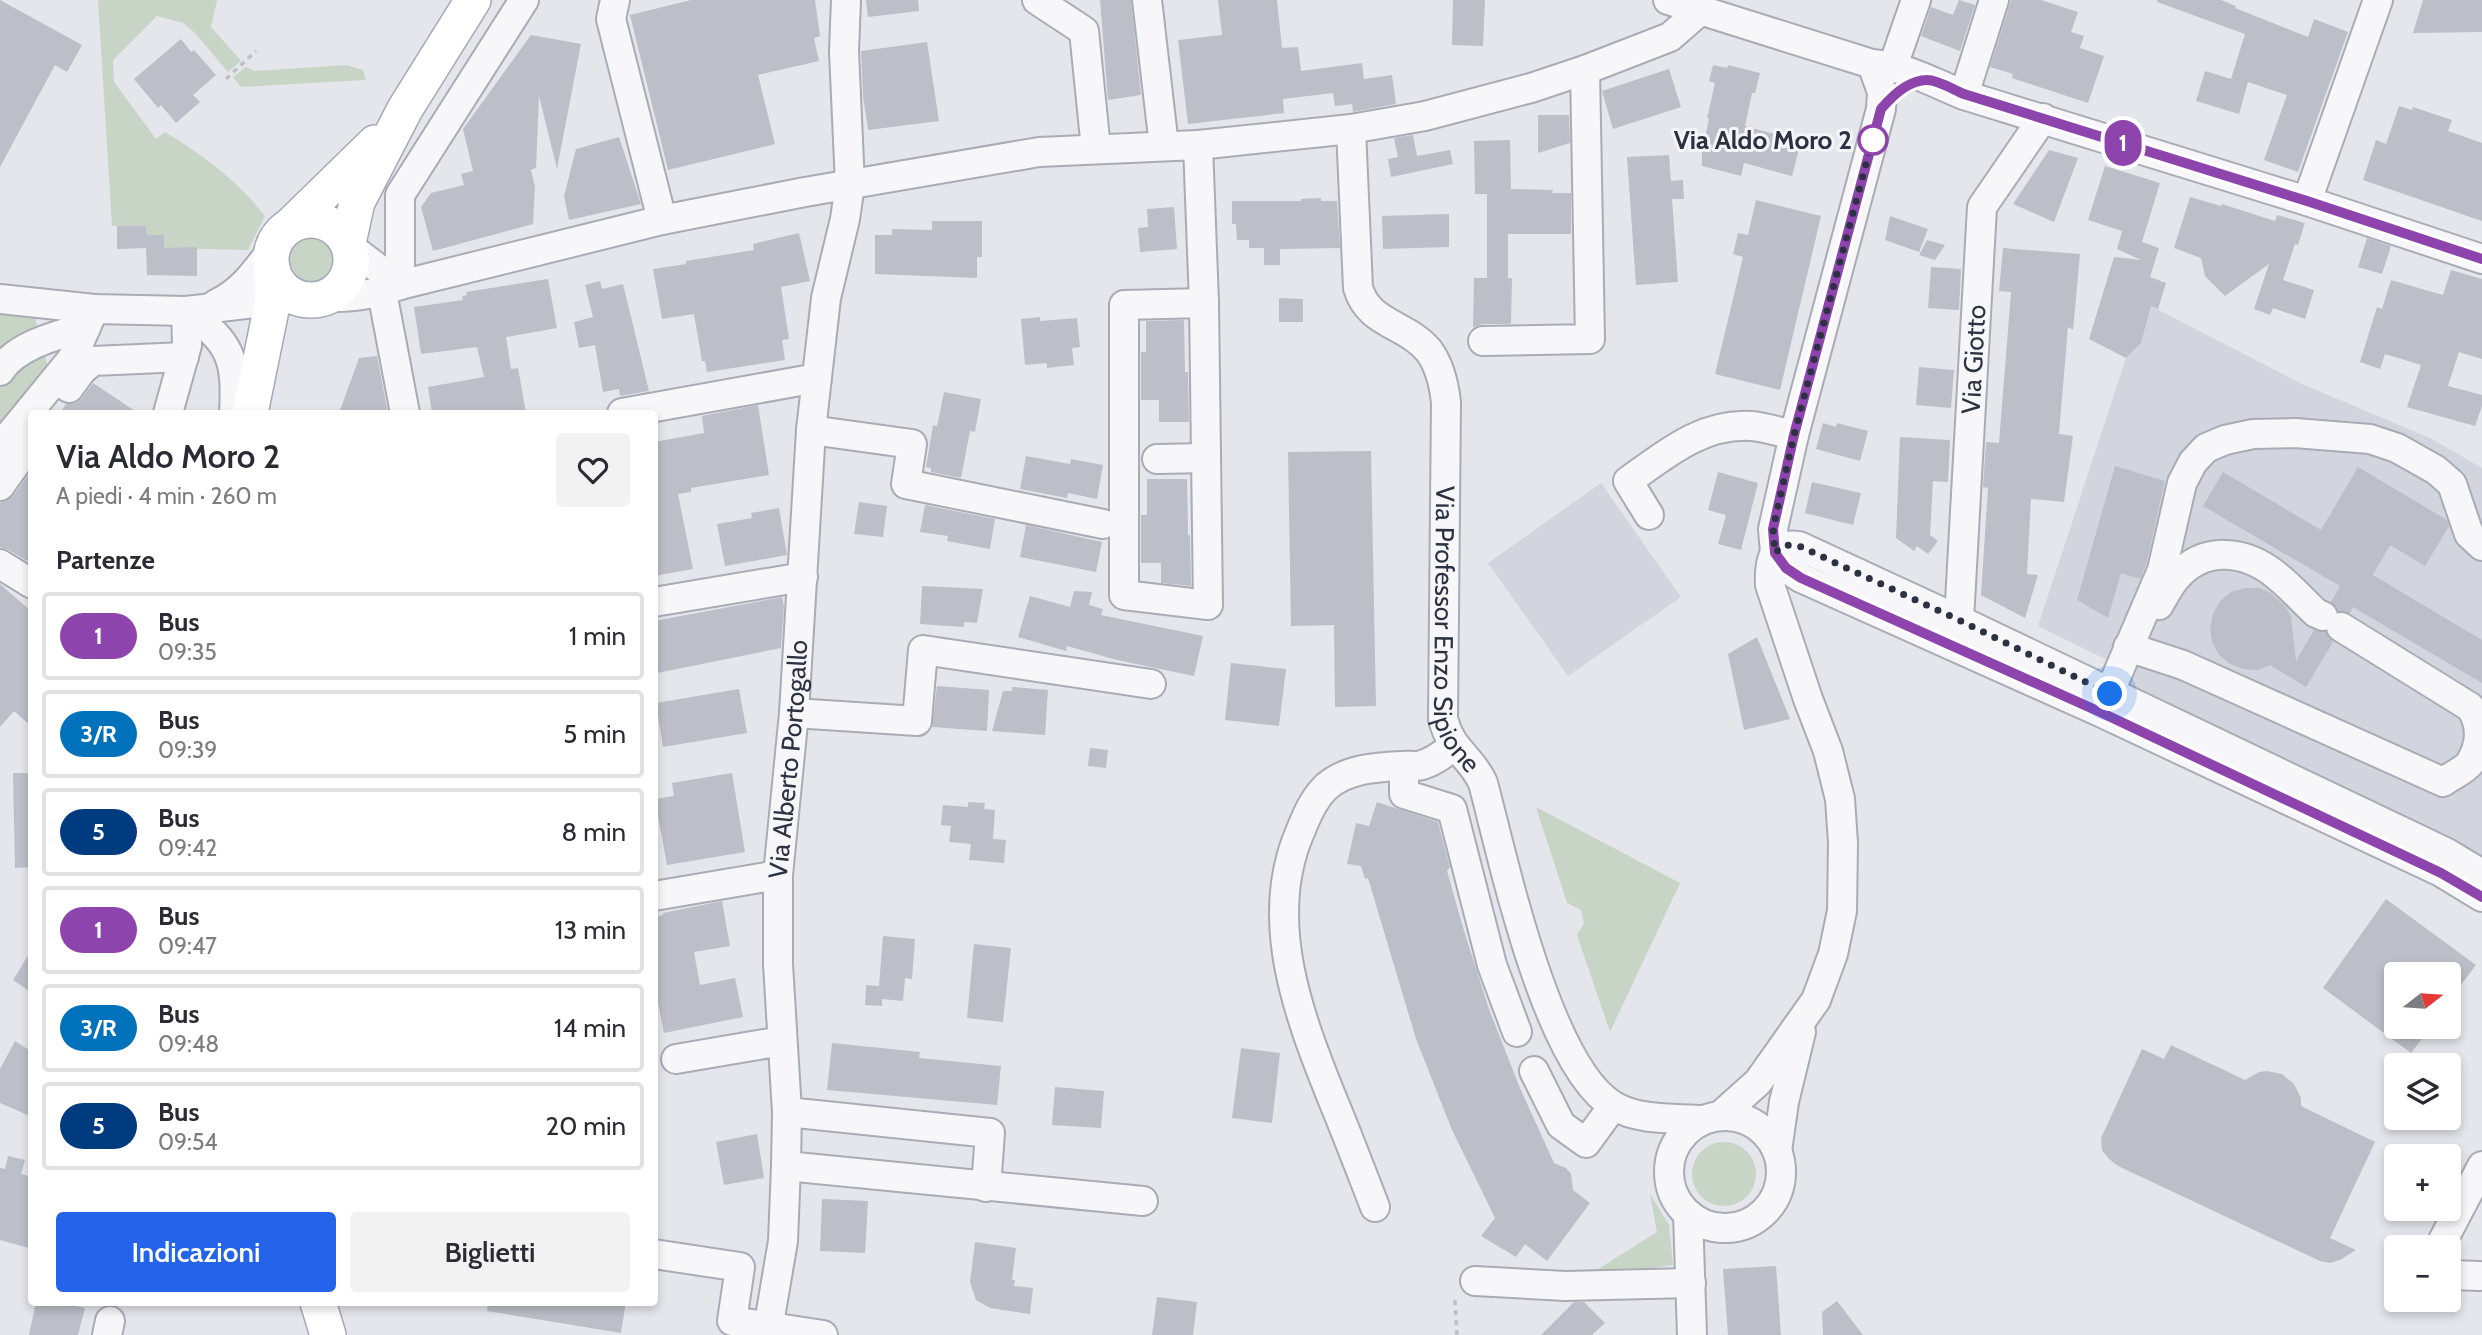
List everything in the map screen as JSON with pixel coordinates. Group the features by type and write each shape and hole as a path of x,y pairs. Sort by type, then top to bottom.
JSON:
{"main road":[{"path":"293,277 336,291 344,282 350,271 349,245 357,202 405,108 473,0"},
{"path":"247,407 299,318 293,277 361,158 405,108"},
{"path":"247,407 314,219 325,222 342,234 349,245"},
{"path":"319,1306 328,1335"}],"street":[{"path":"405,410 391,288 400,195 524,0"},
{"path":"615,0 611,19 662,220"},
{"name":"Via Alberto Portogallo","path":"768,1331 783,1241 786,1167 787,1112 778,964 778,875 794,713 811,430 826,298 845,219 850,185 844,51 846,0"},
{"path":"1037,0 1084,31 1096,149"},
{"path":"1147,0 1201,243 1204,303 1208,605 1124,595 1124,305 1204,303"},
{"path":"1163,0 1181,146"},
{"path":"1668,0 1882,65 1911,70 1964,94 2307,201 2482,259"},
{"path":"1784,563 1773,529 1794,435 1881,109 1882,65 1916,0"},
{"path":"1964,94 1994,0"},
{"path":"2307,201 2378,0"},
{"path":"193,311 229,298 245,285 293,277 351,298 662,220 805,192 1039,152 1181,146 1352,129 1425,116 1585,70 1670,37 1701,10"},
{"path":"444,46 479,71"},
{"path":"1483,341 1590,339 1585,70"},
{"path":"1881,109 1894,93 1905,86 1928,80"},
{"name":"Via Giotto","path":"1959,620 1982,207 2043,118"},
{"name":"Via Professor Enzo Sipione","path":"1352,129 1358,288 1362,301 1372,313 1420,343 1430,353 1444,385 1443,719 1447,734 1454,746 1478,771 1483,783 1528,952 1561,1035 1590,1086 1661,1140 1671,1155"},
{"path":"349,245 391,288"},
{"path":"0,299 90,318 193,311 293,277"},
{"path":"170,410 193,311"},
{"path":"193,311 223,344 231,359 247,407"},
{"path":"0,371 4,364 41,340 90,318"},
{"path":"30,410 72,359 90,318"},
{"path":"53,410 82,370 93,360 184,356"},
{"path":"639,410 817,378"},
{"path":"0,450 28,413"},
{"path":"1649,515 1628,481 1690,438 1718,428 1751,426 1794,435"},
{"path":"811,430 912,444 906,484 1102,524"},
{"path":"2105,703 2162,570 2182,483 2193,462 2206,448 2225,440 2253,434 2347,436 2370,439 2396,447 2436,470 2452,484 2469,534 2482,546"},
{"path":"0,486 28,447"},
{"path":"1157,459 1206,458"},
{"path":"1784,563 1781,547 1788,544 1799,546 1959,620 2105,703 2441,873 2482,897"},
{"path":"2128,647 2183,665 2443,782 2470,764 2482,728 2470,707 2316,613 2265,567 2237,555 2207,556 2177,577 2157,609 2145,608"},
{"path":"1534,1071 1561,1125 1586,1143 1624,1111 1712,1118 1738,1117 1754,1124 1768,1136 1777,1151 1781,1167 1780,1184 1774,1199 1764,1213 1750,1222 1734,1228 1718,1228 1702,1223 1688,1214 1675,1198 1669,1177 1671,1155 1689,1128 1712,1118 1758,1083 1804,1019 1816,1000 1833,954 1842,911 1843,843 1840,799 1828,751 1774,601 1769,565 1784,563 2447,853 2482,874"},
{"path":"0,564 28,582"},
{"path":"658,601 803,577"},
{"path":"794,713 917,721 923,650 1151,684"},
{"path":"1375,1207 1315,1056 1295,994 1286,947 1284,906 1295,843 1312,803 1328,786 1347,774 1370,768 1419,766 1437,760 1454,746"},
{"path":"1404,766 1404,794 1452,808 1492,965 1517,1032"},
{"path":"1464,862 1501,851"},
{"path":"658,895 778,875"},
{"path":"1777,1151 1784,1102 1804,1019"},
{"path":"676,1059 782,1041"},
{"path":"787,1112 990,1133 986,1186"},
{"path":"2446,1235 2482,1166"},
{"path":"786,1167 1143,1201"},
{"path":"1688,1214 1692,1335"},
{"path":"1691,1280 1718,1228"},
{"path":"658,1255 740,1268 732,1321 768,1331 823,1335"},
{"path":"2461,1275 2481,1274"},
{"path":"1475,1281 1565,1286 1691,1280"}],"path":[{"path":"226,79 256,51"},
{"path":"1457,1335 1455,1301 1475,1281"}],"shaded area":[{"path":"2151,306 2302,384 2430,438 2482,468 2482,858 2452,840 2318,775 2132,689 2130,684 2148,626 2122,626 2107,660 2038,626 2126,358 2141,343"},
{"path":"1601,483 1681,597 1568,676 1488,563"}],"green space":[{"path":"98,0 217,0 211,27 241,61 228,72 183,23 157,16 113,60 114,82 156,139 165,132 193,150 231,179 265,216 248,250 164,248 164,235 147,235 146,226 112,226"},
{"path":"346,65 363,70 366,80 241,87 233,77 246,67 255,71"},
{"path":"316,230 326,234 334,242 338,257 334,272 326,280 306,284 296,280 288,272 284,252 288,242 296,234"},
{"path":"0,308 33,310 49,371 0,433"},
{"path":"1536,807 1680,883 1610,1032 1577,935 1584,923 1581,910 1567,903"},
{"path":"1724,1142 1747,1151 1756,1174 1747,1197 1724,1206 1701,1197 1692,1174 1701,1151"},
{"path":"1650,1194 1669,1225 1673,1265 1584,1278 1657,1232"}],"building":[{"path":"0,0 82,45 67,72 55,65 0,167"},
{"path":"691,0 815,0 820,36 814,38 819,61 758,75 775,144 668,170 630,15"},
{"path":"866,0 918,0 919,11 868,17"},
{"path":"1100,0 1131,0 1141,95 1108,100"},
{"path":"1218,0 1277,0 1282,48 1298,47 1301,71 1362,63 1364,79 1392,75 1396,104 1353,112 1352,104 1335,106 1333,93 1283,99 1284,113 1188,124 1178,40 1222,35"},
{"path":"1453,0 1485,0 1483,46 1452,45"},
{"path":"1959,0 1975,5 1960,51 1921,36 1931,7 1953,15"},
{"path":"2011,0 2041,0 2078,12 2071,32 2084,36 2080,48 2104,56 2088,103 2012,78 2013,74 1990,67"},
{"path":"2157,0 2221,0 2308,37 2314,19 2348,32 2298,172 2264,160 2287,95 2248,82 2239,114 2196,101 2205,71 2231,79 2245,34"},
{"path":"2423,0 2482,0 2482,32 2413,33"},
{"path":"531,35 581,44 557,169 539,96 536,168 531,170 535,187 533,224 433,251 421,207 431,193 464,185 461,174 473,171 463,129"},
{"path":"181,39 216,75 193,95 200,102 176,123 161,105 158,108 134,79"},
{"path":"927,42 939,121 868,130 861,51"},
{"path":"1713,65 1727,68 1728,65 1760,73 1755,93 1752,93 1745,126 1801,141 1792,176 1744,163 1741,176 1702,166 1707,118 1715,83 1709,81"},
{"path":"1669,69 1681,107 1613,129 1602,91"},
{"path":"2399,106 2412,110 2413,107 2452,120 2448,131 2482,143 2482,221 2363,180 2376,140 2386,144"},
{"path":"1538,115 1569,115 1570,143 1538,153"},
{"path":"1413,135 1417,156 1450,150 1453,164 1391,177 1388,159 1398,157 1394,138"},
{"path":"619,137 641,204 569,220 564,196 576,149"},
{"path":"1510,140 1511,189 1571,193 1571,234 1508,234 1508,278 1512,278 1511,324 1483,324 1473,327 1474,278 1487,278 1487,194 1475,194 1474,141"},
{"path":"2049,150 2078,158 2054,222 2013,204"},
{"path":"1669,155 1671,181 1683,180 1684,199 1672,199 1678,282 1636,285 1627,157"},
{"path":"2105,166 2160,183 2142,242 2159,248 2150,277 2166,283 2158,309 2151,306 2141,343 2126,358 2089,339 2114,257 2141,260 2117,249 2122,231 2088,220"},
{"path":"2190,197 2275,221 2277,215 2305,223 2283,280 2314,290 2305,319 2273,308 2270,315 2254,309 2269,264 2225,296 2205,276 2201,258 2174,248"},
{"path":"1321,198 1321,201 1337,201 1340,248 1280,249 1280,265 1264,265 1264,248 1249,248 1249,240 1237,240 1236,224 1232,224 1232,201 1301,201"},
{"path":"1756,200 1821,216 1780,390 1715,374 1743,257 1733,254 1738,233 1748,235"},
{"path":"1174,207 1177,249 1140,252 1138,228 1148,227 1147,209"},
{"path":"1449,214 1449,247 1383,249 1382,216"},
{"path":"1890,216 1928,229 1919,252 1885,240"},
{"path":"932,221 982,221 982,257 977,257 977,278 875,274 875,235 892,235 892,229 932,230"},
{"path":"117,226 146,226 147,235 164,235 164,248 197,247 197,276 147,275 146,248 117,249"},
{"path":"799,233 810,281 781,287 789,339 782,340 785,360 707,372 705,361 702,361 694,314 662,319 653,269 754,250 753,244"},
{"path":"2367,238 2391,246 2382,274 2358,267"},
{"path":"1927,240 1945,245 1935,260 1919,255"},
{"path":"2003,248 2080,254 2073,330 2068,327 2059,434 2073,436 2064,502 2031,499 2027,574 2038,575 2025,618 1981,595 1988,488 1983,487 1986,442 1999,443 2011,292 1999,291"},
{"path":"1931,267 1961,269 1959,310 1928,308"},
{"path":"2451,270 2482,279 2482,359 2459,352 2448,386 2482,395 2482,406 2475,426 2407,407 2421,365 2385,354 2380,369 2360,362 2377,307 2382,309 2391,280 2443,295"},
{"path":"548,279 557,328 506,337 511,369 518,368 525,410 432,410 428,387 484,377 477,347 421,354 414,307 463,300 462,296 467,295 466,292"},
{"path":"600,281 602,289 623,284 649,391 620,396 619,389 603,392 595,345 579,348 574,322 593,317 585,285"},
{"path":"1279,298 1303,299 1303,322 1279,322"},
{"path":"1040,317 1040,321 1077,318 1080,347 1072,348 1074,365 1047,368 1047,363 1025,365 1021,319"},
{"path":"1184,320 1189,422 1159,422 1159,400 1141,400 1141,352 1146,352 1146,321"},
{"path":"377,356 387,410 340,410 359,358"},
{"path":"1919,367 1954,370 1951,408 1916,405"},
{"path":"93,383 134,410 62,410 66,404 75,403"},
{"path":"944,392 981,399 975,432 970,431 961,478 931,472 931,468 926,467 933,425 937,426"},
{"path":"758,405 769,475 691,488 691,492 678,494 693,569 658,575 658,441 704,433 702,416"},
{"path":"1823,423 1836,427 1837,423 1868,431 1860,461 1816,449"},
{"path":"1900,437 1950,440 1948,482 1933,481 1930,535 1938,541 1928,554 1917,546 1914,551 1896,538"},
{"path":"1371,451 1376,706 1335,707 1334,625 1291,626 1288,452"},
{"path":"1026,456 1070,464 1071,459 1103,465 1097,499 1068,493 1067,498 1020,489"},
{"path":"2115,466 2165,481 2146,565 2140,579 2121,573 2108,618 2077,600"},
{"path":"2358,467 2447,520 2449,526 2425,566 2390,545 2373,575 2482,640 2482,683 2353,607 2350,613 2338,611 2331,602 2340,586 2203,506 2223,472 2321,530"},
{"path":"1718,472 1758,483 1741,550 1718,544 1726,515 1708,510"},
{"path":"28,475 28,562 0,547 0,503 13,496"},
{"path":"1147,479 1187,479 1191,586 1161,583 1161,563 1141,563 1141,515 1147,515"},
{"path":"1812,482 1861,493 1853,525 1805,513"},
{"path":"859,502 887,506 883,537 854,534"},
{"path":"925,505 995,519 990,549 947,541 948,536 920,532"},
{"path":"779,508 787,555 725,566 717,524 752,518 751,513"},
{"path":"1026,525 1102,542 1096,572 1020,557"},
{"path":"0,584 28,608 28,723 14,711 0,727"},
{"path":"922,586 983,589 977,623 964,622 964,627 920,624"},
{"path":"2260,588 2271,593 2285,606 2291,616 2296,661 2314,630 2326,632 2333,642 2306,687 2270,665 2258,670 2243,669 2230,664 2219,655 2212,642 2210,628 2213,614 2220,601 2231,592"},
{"path":"1074,591 1092,592 1089,605 1103,609 1101,615 1203,636 1194,676 1117,660 1067,646 1066,651 1018,637 1030,596 1070,607"},
{"path":"782,597 784,606 781,648 658,673 658,620"},
{"path":"1757,637 1790,719 1744,730 1728,654"},
{"path":"1231,663 1286,669 1279,726 1225,720"},
{"path":"937,686 989,690 987,731 932,727"},
{"path":"1012,687 1048,690 1045,735 992,731 1003,691 1012,691"},
{"path":"739,689 747,733 663,747 658,703"},
{"path":"1090,748 1108,750 1106,768 1088,766"},
{"path":"13,773 27,773 28,867 15,868"},
{"path":"732,773 745,852 667,865 658,816 658,799 674,796 672,783"},
{"path":"968,802 985,803 984,809 995,810 993,839 1006,840 1004,863 969,860 971,844 949,842 951,826 941,825 943,805 968,807"},
{"path":"1377,802 1438,822 1450,867 1447,871 1464,931 1490,1012 1520,1088 1554,1163 1566,1168 1571,1174 1573,1190 1590,1203 1547,1261 1525,1244 1516,1257 1481,1236 1495,1218 1452,1130 1416,1039 1368,878 1365,879 1361,866 1347,864 1356,823 1369,826"},
{"path":"2386,899 2476,965 2461,985 2461,962 2384,962 2384,1033 2323,988"},
{"path":"722,901 730,946 694,952 700,985 735,978 743,1017 664,1033 658,1002 658,916"},
{"path":"883,936 915,939 912,979 905,978 903,1001 882,999 882,1006 865,1005 866,985 879,986"},
{"path":"974,944 1011,948 1003,1022 967,1018"},
{"path":"28,956 28,990 13,980"},
{"path":"2393,1040 2421,1040 2411,1053"},
{"path":"15,1041 28,1049 28,1115 0,1103 0,1069"},
{"path":"832,1043 920,1052 919,1058 1001,1066 997,1105 827,1090"},
{"path":"2171,1045 2245,1080 2259,1072 2282,1074 2294,1084 2301,1098 2301,1106 2375,1142 2330,1238 2356,1250 2340,1260 2330,1263 2320,1261 2118,1166 2109,1159 2102,1150 2101,1138 2142,1049 2164,1059"},
{"path":"1241,1048 1280,1053 1272,1123 1232,1118"},
{"path":"1055,1087 1104,1091 1101,1128 1052,1125"},
{"path":"757,1134 764,1178 724,1185 716,1142"},
{"path":"8,1156 25,1160 21,1174 28,1176 28,1248 0,1240 0,1168 5,1169"},
{"path":"822,1199 868,1201 865,1253 820,1251"},
{"path":"975,1242 1016,1248 1012,1280 1015,1280 1014,1286 1033,1288 1030,1314 990,1308 976,1300 970,1282"},
{"path":"1776,1266 1781,1335 1728,1335 1723,1269"},
{"path":"1157,1297 1197,1302 1193,1335 1152,1335"},
{"path":"1837,1301 1863,1335 1823,1335 1822,1312"},
{"path":"1574,1302 1584,1302 1605,1323 1592,1335 1541,1335"},
{"path":"35,1306 85,1308 78,1335 29,1335"},
{"path":"488,1306 625,1306 621,1333 487,1311"}],"bus line":[{"name":"1","path":"2482,259 2307,201 1964,94 1928,80 1905,86 1894,93 1881,109 1794,435 1773,529 1775,553 1786,568 1801,578 2100,712 2441,873 2482,897"}],"place":[{"name":"Via Aldo Moro 2","path":"1873,140"}],"route":[{"path":"1873,140 1874,134 1794,435 1773,529 1775,553 1788,544 1799,546 2110,694"}]}
